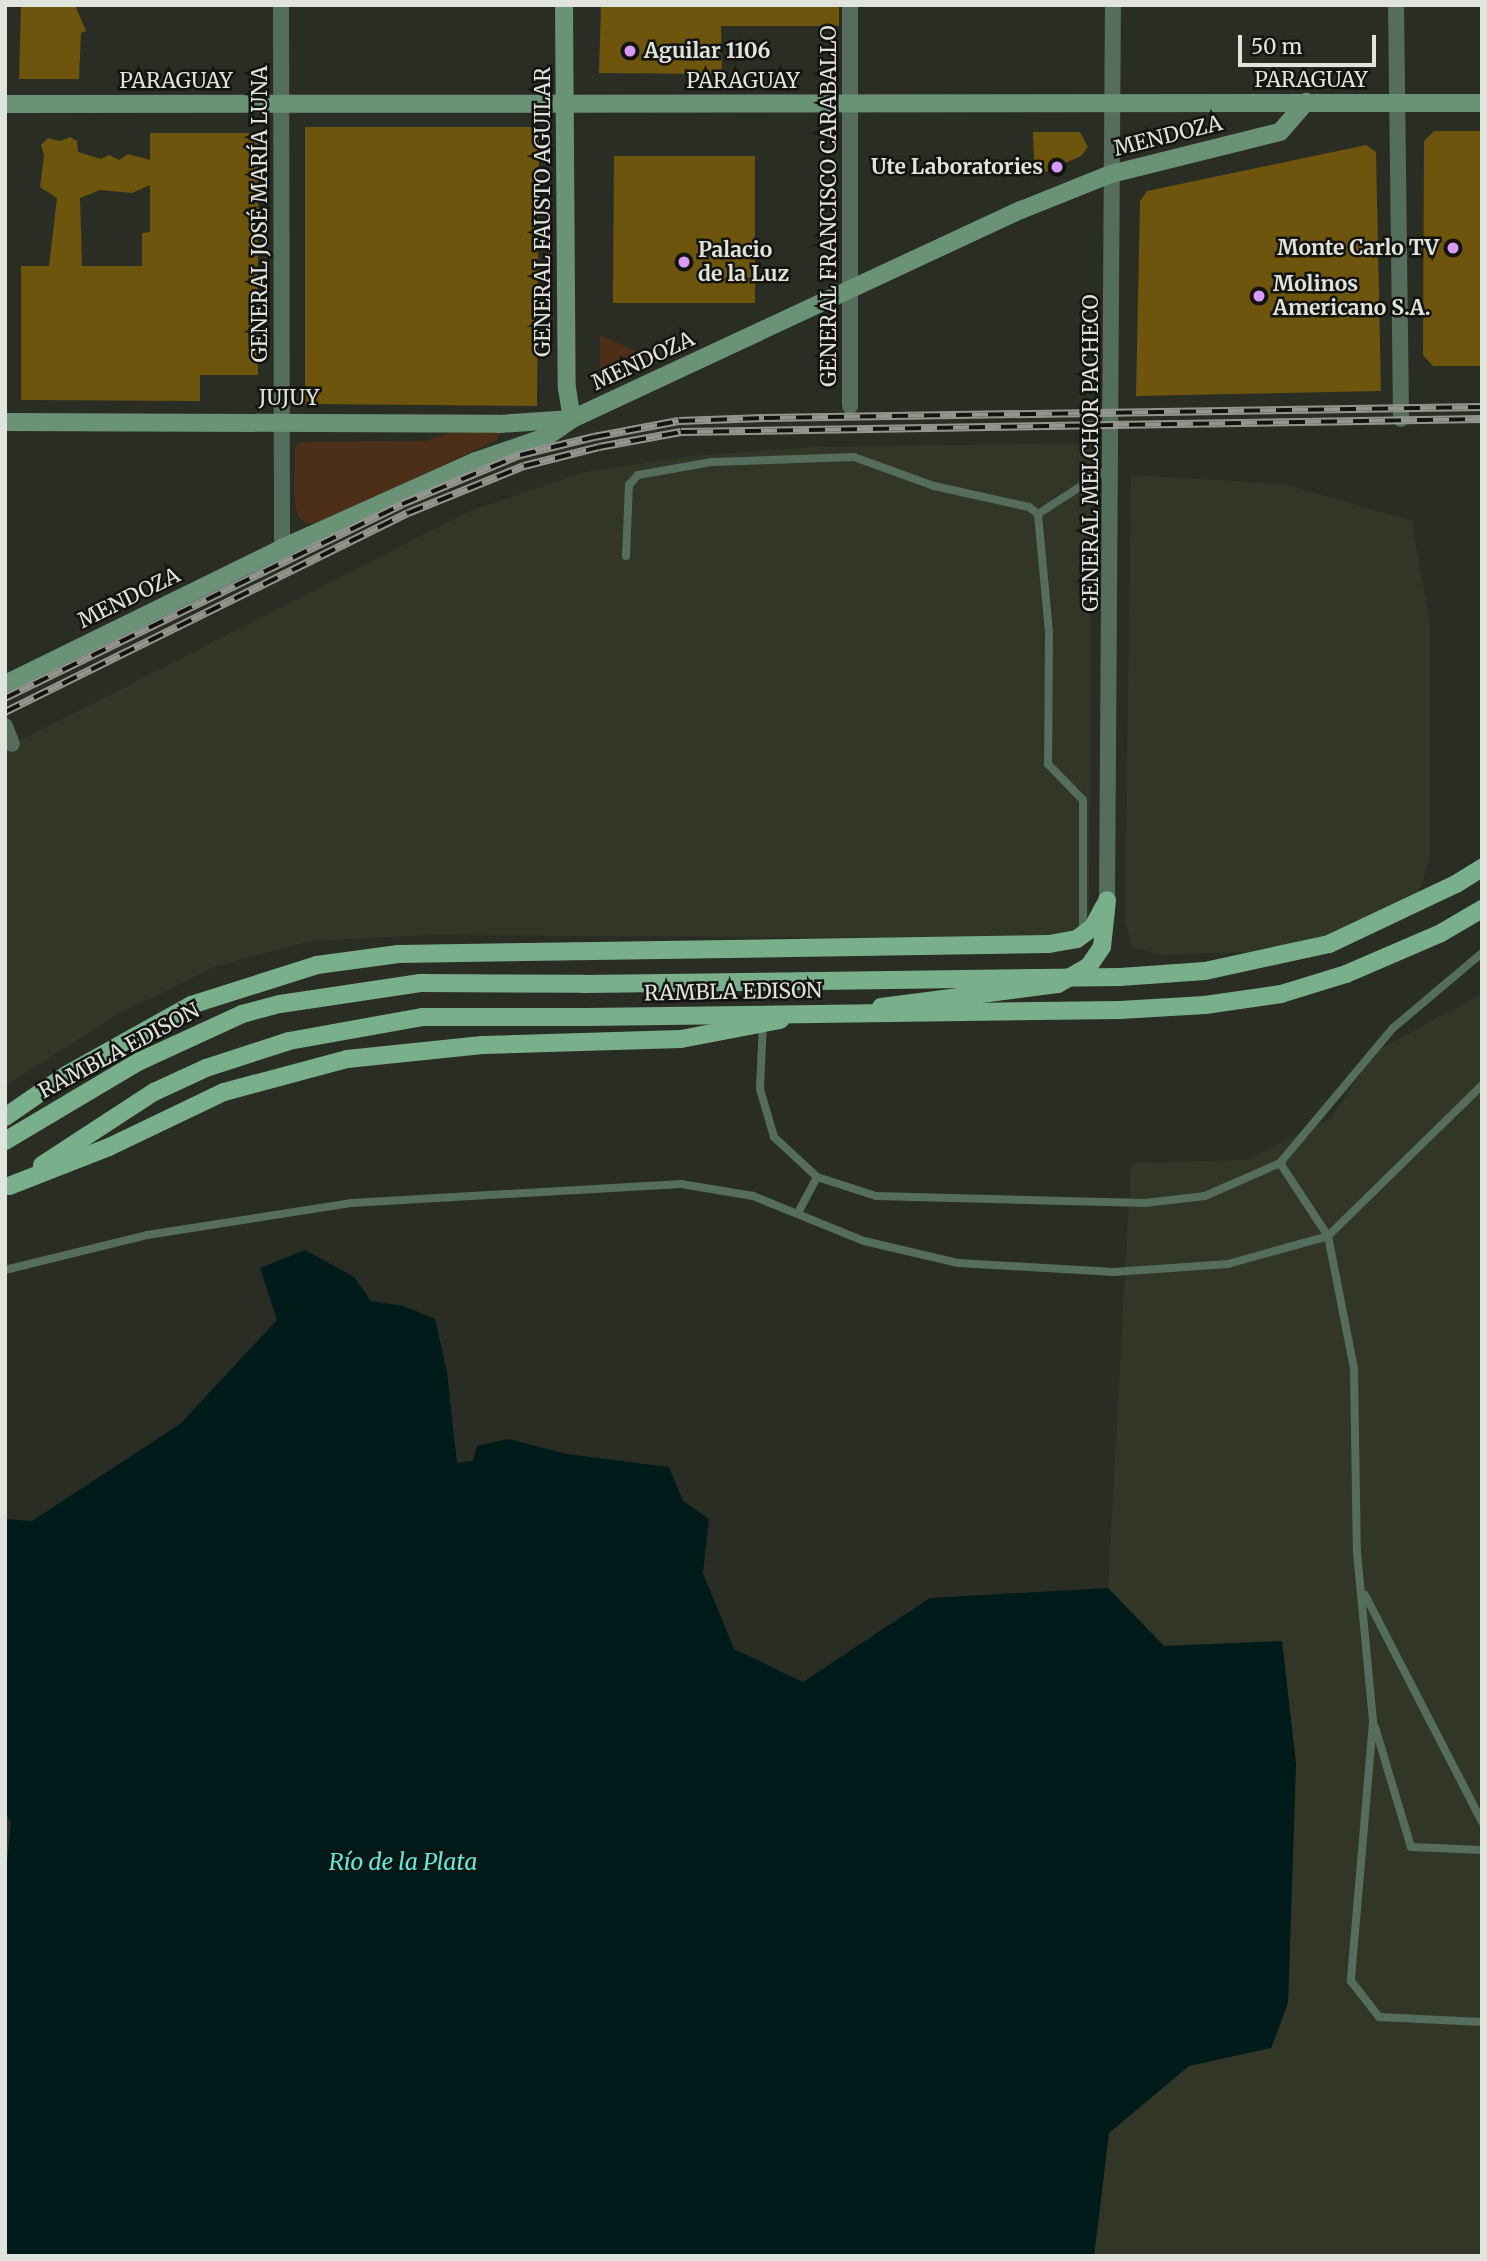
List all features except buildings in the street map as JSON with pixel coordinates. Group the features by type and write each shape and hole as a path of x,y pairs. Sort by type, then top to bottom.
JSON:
{"main road":[{"name":"RAMBLA EDISON","path":"5,1141 140,1061 242,1014 280,1004 420,983 584,984 1120,977 1205,971 1329,944 1456,884 1482,868"},
{"path":"5,1116 66,1075 191,1005 317,965 398,954 1049,944 1083,934 1093,927 1107,900"},
{"path":"7,1187 109,1147 224,1092 347,1059 482,1045 681,1039 763,1022 1058,984 1089,965 1102,947 1107,900"},
{"name":"RAMBLA EDISON","path":"7,1187 154,1092 206,1068 289,1041 422,1017 1120,1010 1205,1005 1281,994 1346,974 1441,933 1482,909"}],"street":[{"name":"GENERAL JOSÉ MARÍA LUNA","path":"281,5 282,548"},
{"name":"GENERAL FAUSTO AGUILAR","path":"564,5 567,388 572,419"},
{"name":"GENERAL FRANCISCO CARABALLO","path":"850,5 850,406"},
{"name":"GENERAL MELCHOR PACHECO","path":"1107,900 1113,5"},
{"path":"1396,5 1401,419"},
{"name":"MENDOZA","path":"5,684 282,548 476,461 548,436 572,419 851,287 1111,174 1280,132 1306,103"},
{"name":"PARAGUAY","path":"5,104 1482,103"},
{"name":"JUJUY","path":"5,422 281,421 499,424 572,419"},
{"path":"5,726 12,744"}],"lane":[{"path":"626,556 629,485 638,475 712,461 854,457 934,486 1029,507 1038,514 1049,632 1048,764 1083,800 1083,934"},
{"path":"1038,514 1112,466"},
{"path":"763,1022 760,1089 774,1137 817,1177 876,1196 1145,1203 1205,1196 1280,1163 1394,1028 1482,953"},
{"path":"5,1270 147,1235 351,1203 681,1184 753,1196 799,1211 864,1241 957,1263 1114,1272 1228,1264 1328,1236 1482,1085"},
{"path":"1280,1163 1328,1236 1354,1369 1357,1552 1373,1722 1351,1980 1379,2017 1482,2022"},
{"path":"799,1211 817,1177"},
{"path":"1357,1552 1367,1600 1482,1822"},
{"path":"1373,1722 1411,1847 1482,1850"}],"shaded area":[{"path":"600,335 649,357 649,361 600,384"},
{"path":"501,432 497,440 322,522 306,524 297,514 294,492 295,447 299,442 426,441 448,433"},
{"path":"1092,443 1089,939 431,935 312,941 217,966 120,1013 5,1086 5,748 470,511 585,472 690,456 812,447"},
{"path":"1131,475 1284,484 1412,521 1430,626 1430,856 1419,893 1374,925 1251,952 1161,955 1132,947 1125,921"},
{"path":"1482,994 1482,2256 1094,2256 1109,2133 1189,2065 1271,2048 1288,2003 1296,1764 1282,1642 1164,1646 1108,1588 1131,1163 1247,1160 1331,1118 1376,1051"}],"water":[{"name":"Río de la Plata","path":"305,1250 354,1277 371,1301 403,1306 435,1319 447,1372 457,1463 473,1461 477,1446 508,1439 567,1454 669,1467 683,1501 709,1519 703,1573 734,1649 803,1682 930,1598 1108,1588 1164,1646 1282,1641 1296,1764 1288,2003 1271,2048 1189,2066 1109,2133 1094,2256 5,2256 5,1882 11,1823 5,1811 5,1519 32,1521 180,1424 277,1320 260,1268"}],"railway":[{"path":"5,698 402,504 520,455 594,437 679,421 764,418 1482,407"},
{"path":"5,712 408,513 524,466 599,447 681,432 1482,419"}],"place":[{"name":"Aguilar 1106","path":"630,51"},
{"name":"Ute Laboratories","path":"1057,167"},
{"name":"Monte Carlo TV","path":"1453,248"},
{"name":"Palacio de la Luz","path":"684,262"},
{"name":"Molinos Americano S.A.","path":"1259,296"}]}
